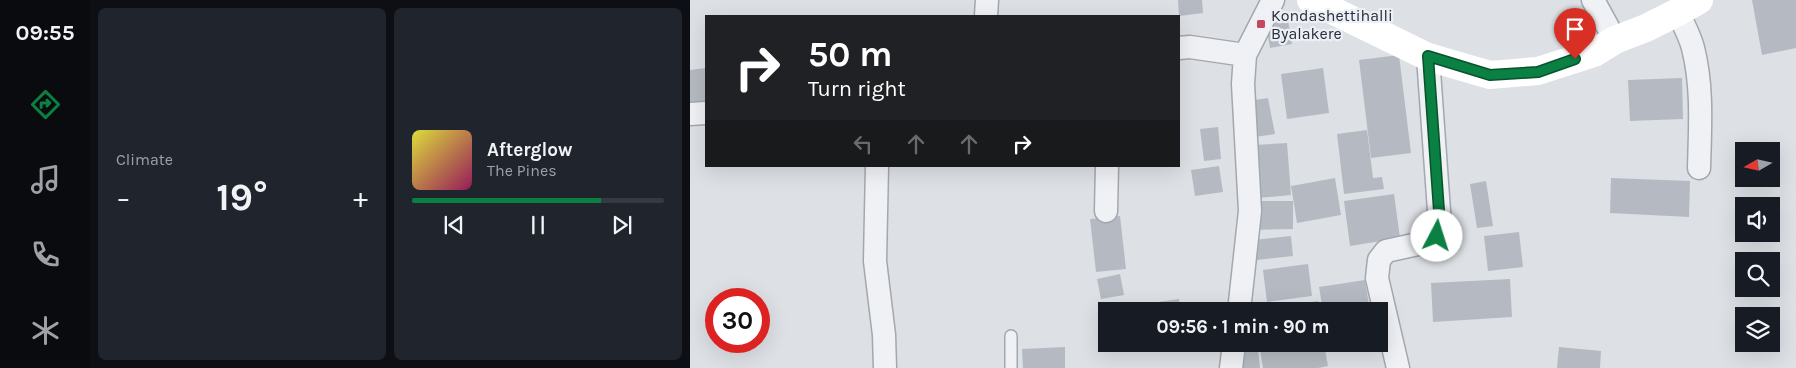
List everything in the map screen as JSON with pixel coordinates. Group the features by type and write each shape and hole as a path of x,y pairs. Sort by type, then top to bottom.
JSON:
{"street":[{"path":"986,15 987,0"},
{"path":"1240,302 1250,211 1243,84 1245,55 1273,0"},
{"path":"1311,0 1428,56 1490,75 1538,72 1594,53 1616,40 1646,28 1688,6 1699,86 1699,168"},
{"path":"1593,0 1616,40"},
{"path":"1180,48 1190,47 1245,55"},
{"path":"1398,368 1377,278 1379,260 1386,251 1427,242 1437,236 1440,225 1428,56"},
{"path":"690,114 705,113"},
{"path":"877,167 875,261 884,336 885,368"},
{"path":"1106,167 1106,211"},
{"path":"1231,368 1233,352"}],"lane":[{"path":"1011,336 1011,368"}],"building":[{"path":"1178,0 1202,0 1203,13 1179,15"},
{"path":"1752,0 1796,0 1796,48 1762,55"},
{"path":"1287,15 1292,44 1270,48 1265,19"},
{"path":"1399,55 1411,153 1371,158 1359,60"},
{"path":"705,68 705,103 690,105 690,70"},
{"path":"1323,68 1329,113 1287,119 1281,74"},
{"path":"1682,78 1683,119 1630,121 1628,80"},
{"path":"1268,98 1275,134 1255,137 1248,101"},
{"path":"1218,127 1221,159 1204,161 1200,129"},
{"path":"1367,130 1373,178 1382,177 1384,189 1344,194 1337,134"},
{"path":"1287,143 1291,195 1258,198 1253,145"},
{"path":"1219,166 1223,192 1195,196 1191,170"},
{"path":"1335,178 1341,215 1297,223 1291,186"},
{"path":"1611,178 1690,181 1689,217 1610,213"},
{"path":"1486,181 1493,226 1477,228 1470,184"},
{"path":"1394,194 1400,238 1350,246 1344,201"},
{"path":"1251,201 1293,201 1293,229 1251,230"},
{"path":"1120,216 1126,269 1096,272 1090,219"},
{"path":"1519,232 1523,267 1488,271 1484,236"},
{"path":"1291,236 1293,256 1257,260 1254,240"},
{"path":"1308,264 1312,296 1267,302 1263,270"},
{"path":"1120,274 1124,295 1101,299 1097,279"},
{"path":"1510,279 1512,317 1433,322 1431,283"},
{"path":"1365,280 1369,302 1322,302 1319,287"},
{"path":"1179,299 1180,302 1158,302"},
{"path":"1065,347 1065,368 1023,368 1022,349"},
{"path":"1559,347 1601,351 1600,368 1557,368"},
{"path":"1238,352 1258,352 1260,368 1240,368"},
{"path":"1260,352 1325,352 1328,366 1318,368 1263,368"}],"place":[{"name":"Kondashettihalli Byalakere","path":"1261,24"}],"route":[{"path":"1437,236 1440,225 1428,56 1490,75 1538,72 1575,59"}]}
